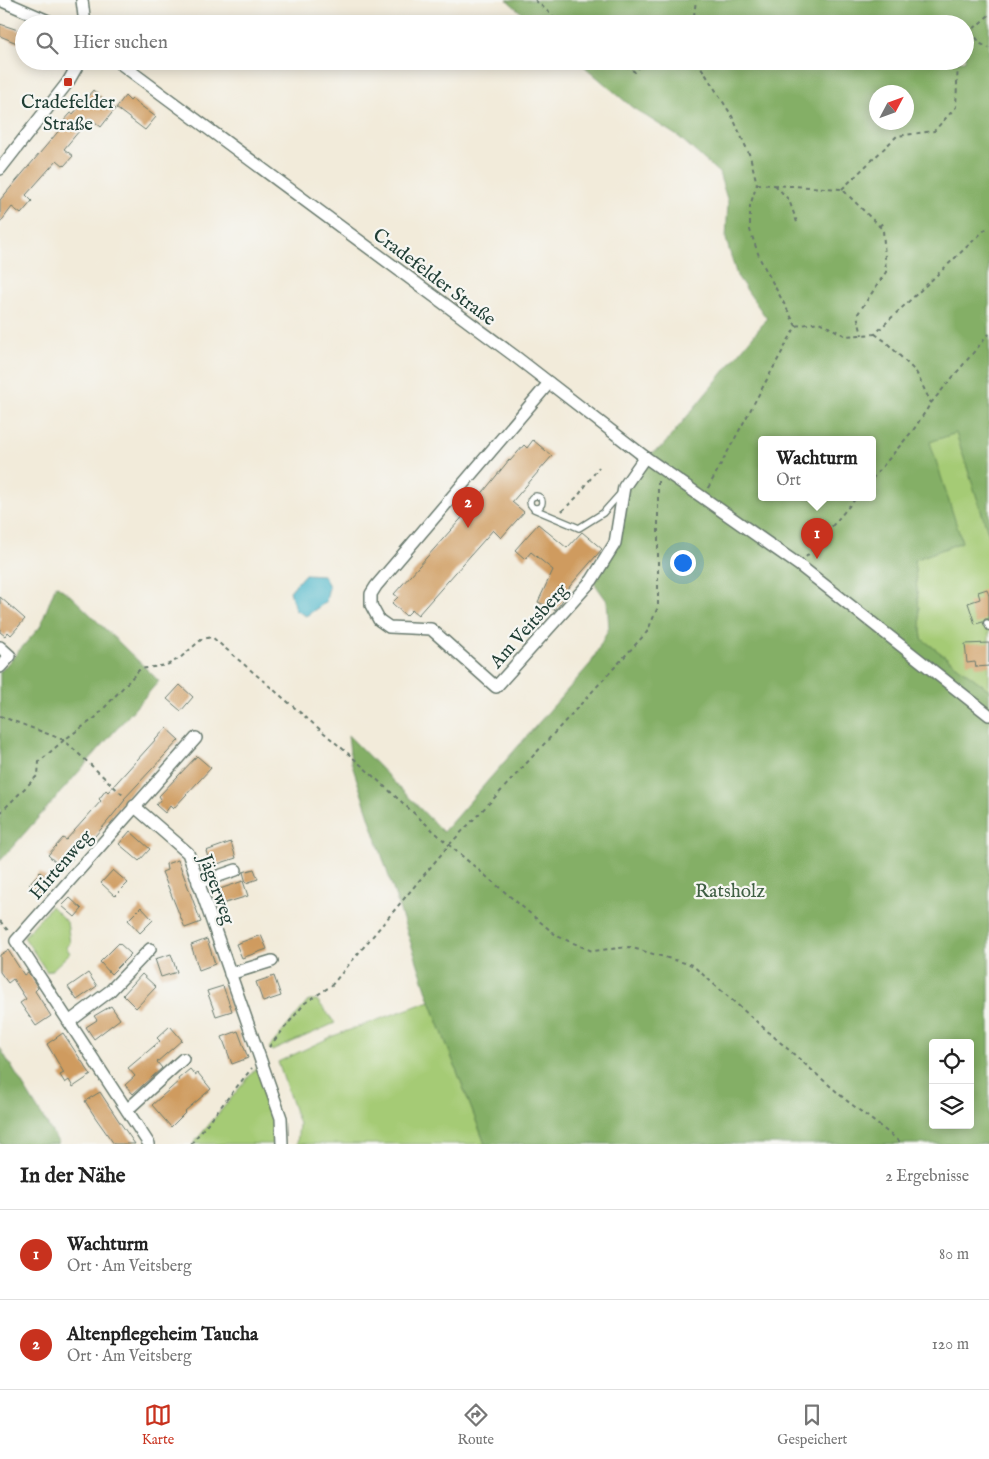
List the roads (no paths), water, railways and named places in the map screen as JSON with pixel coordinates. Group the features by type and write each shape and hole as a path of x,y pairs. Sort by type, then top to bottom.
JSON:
{"street":[{"path":"0,0 34,15"},
{"path":"82,0 84,15"},
{"path":"0,169 68,82 75,70"},
{"name":"Cradefelder Straße","path":"129,70 549,383"},
{"path":"549,383 659,467 799,565 989,715"},
{"name":"Am Veitsberg","path":"549,383 376,586 371,594 371,605 379,620 389,627 431,629 496,687 592,580 615,543 624,487 645,456"},
{"path":"0,647 10,656 0,667"},
{"name":"Hirtenweg","path":"70,1022 16,941 196,738"},
{"name":"Jägerweg","path":"134,806 188,853 281,1118 282,1144"},
{"path":"198,883 236,870"},
{"path":"149,1144 70,1022 110,991 150,949"},
{"path":"230,974 272,961"},
{"path":"127,1110 183,1060"}],"lane":[{"path":"534,508 579,528 603,513 622,492"}],"water":[{"path":"305,574 323,575 329,586 326,602 306,616 295,610 290,591"}],"place":[{"name":"Cradefelder Straße","path":"68,82"},
{"name":"Altenpflegeheim Taucha","path":"468,528"},
{"name":"Wachturm","path":"817,559"}],"park label":[{"name":"Ratsholz","path":"730,890"}]}
